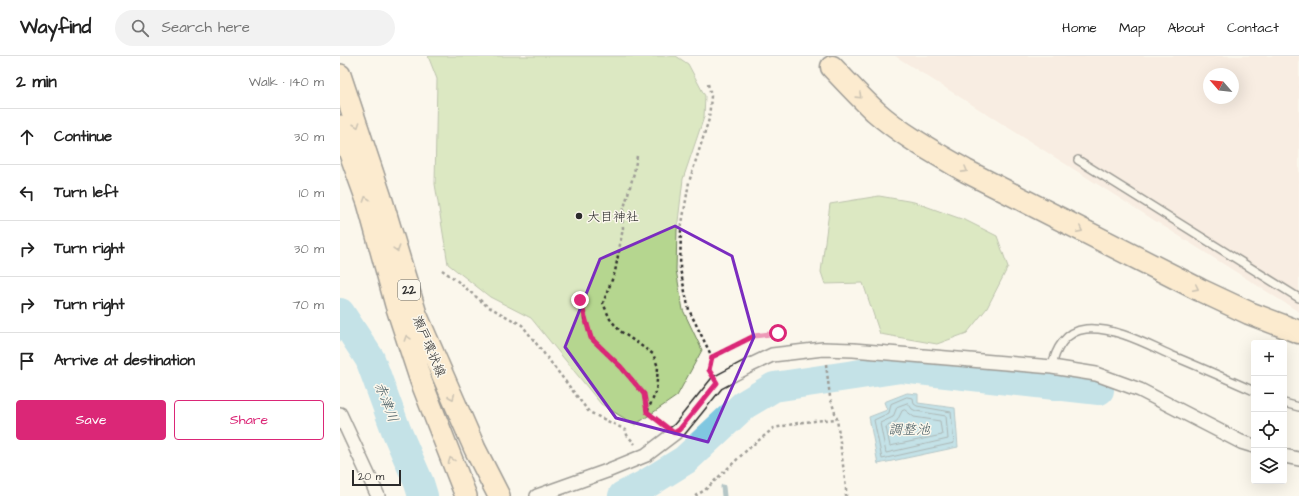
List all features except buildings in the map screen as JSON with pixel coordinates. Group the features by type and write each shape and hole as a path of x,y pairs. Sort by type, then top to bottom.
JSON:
{"highway":[{"path":"832,67 853,90 881,116 932,152 966,172 1200,290 1249,313 1299,332"}],"main road":[{"name":"瀬戸環状線","path":"340,75 382,201 416,314 475,449 500,496"},
{"name":"瀬戸環状線","path":"340,126 368,203 396,305 421,381 466,496"}],"street":[{"path":"537,496 607,471 646,455 679,430 717,383 772,355 823,350 853,350 1052,367 1096,374 1140,390 1241,442 1251,445"},
{"path":"340,414 378,496"},
{"path":"1287,457 1299,459"}],"lane":[{"path":"1078,160 1299,298"},
{"path":"1052,367 1054,354 1065,339 1074,332 1085,329 1106,330 1132,338 1251,390"},
{"path":"1287,404 1299,407"}],"path":[{"path":"708,84 711,96 709,119 689,182 681,230 680,270 690,310 712,357 709,370 717,383"},
{"path":"637,156 634,173 622,215 623,228 615,272 603,302 610,319 620,331 652,354 658,367 656,392 647,412"},
{"path":"442,270 487,306 522,325 589,412 626,430 627,435 646,455"},
{"path":"580,300 591,338 621,367 644,394 647,412 674,433"},
{"path":"712,357 754,336 778,333"},
{"path":"823,350 830,397 837,419 846,496"},
{"path":"695,496 705,490 748,449 774,428 802,422 837,419"}],"highlighted area":[{"path":"675,226 732,256 754,337 708,442 616,418 565,347 600,259"}],"shaded area":[{"path":"895,56 1299,56 1299,312"}],"green space":[{"path":"428,56 676,56 688,64 705,96 704,117 683,179 677,230 676,270 683,310 702,350 677,396 635,425 601,404 531,318 490,297 448,264 435,184 437,79"},
{"path":"879,196 914,202 967,221 997,236 1008,267 987,308 967,333 937,344 880,334 863,283 825,284 821,272 830,204"}],"water":[{"name":"調整池","path":"907,393 918,394 918,403 955,408 958,447 878,464 869,417 887,410 884,402"}],"waterway":[{"name":"赤津川","path":"340,313 370,359 396,430 419,483 423,496"},
{"path":"623,496 643,486 685,460 744,405 774,387 901,368 1099,390"},
{"path":"723,487 724,496"}],"place":[{"name":"大目神社","path":"579,216"}],"route":[{"path":"580,300 591,338 621,367 644,394 647,412 674,433 679,430 717,383 709,370 712,357 754,336 778,333"}]}
